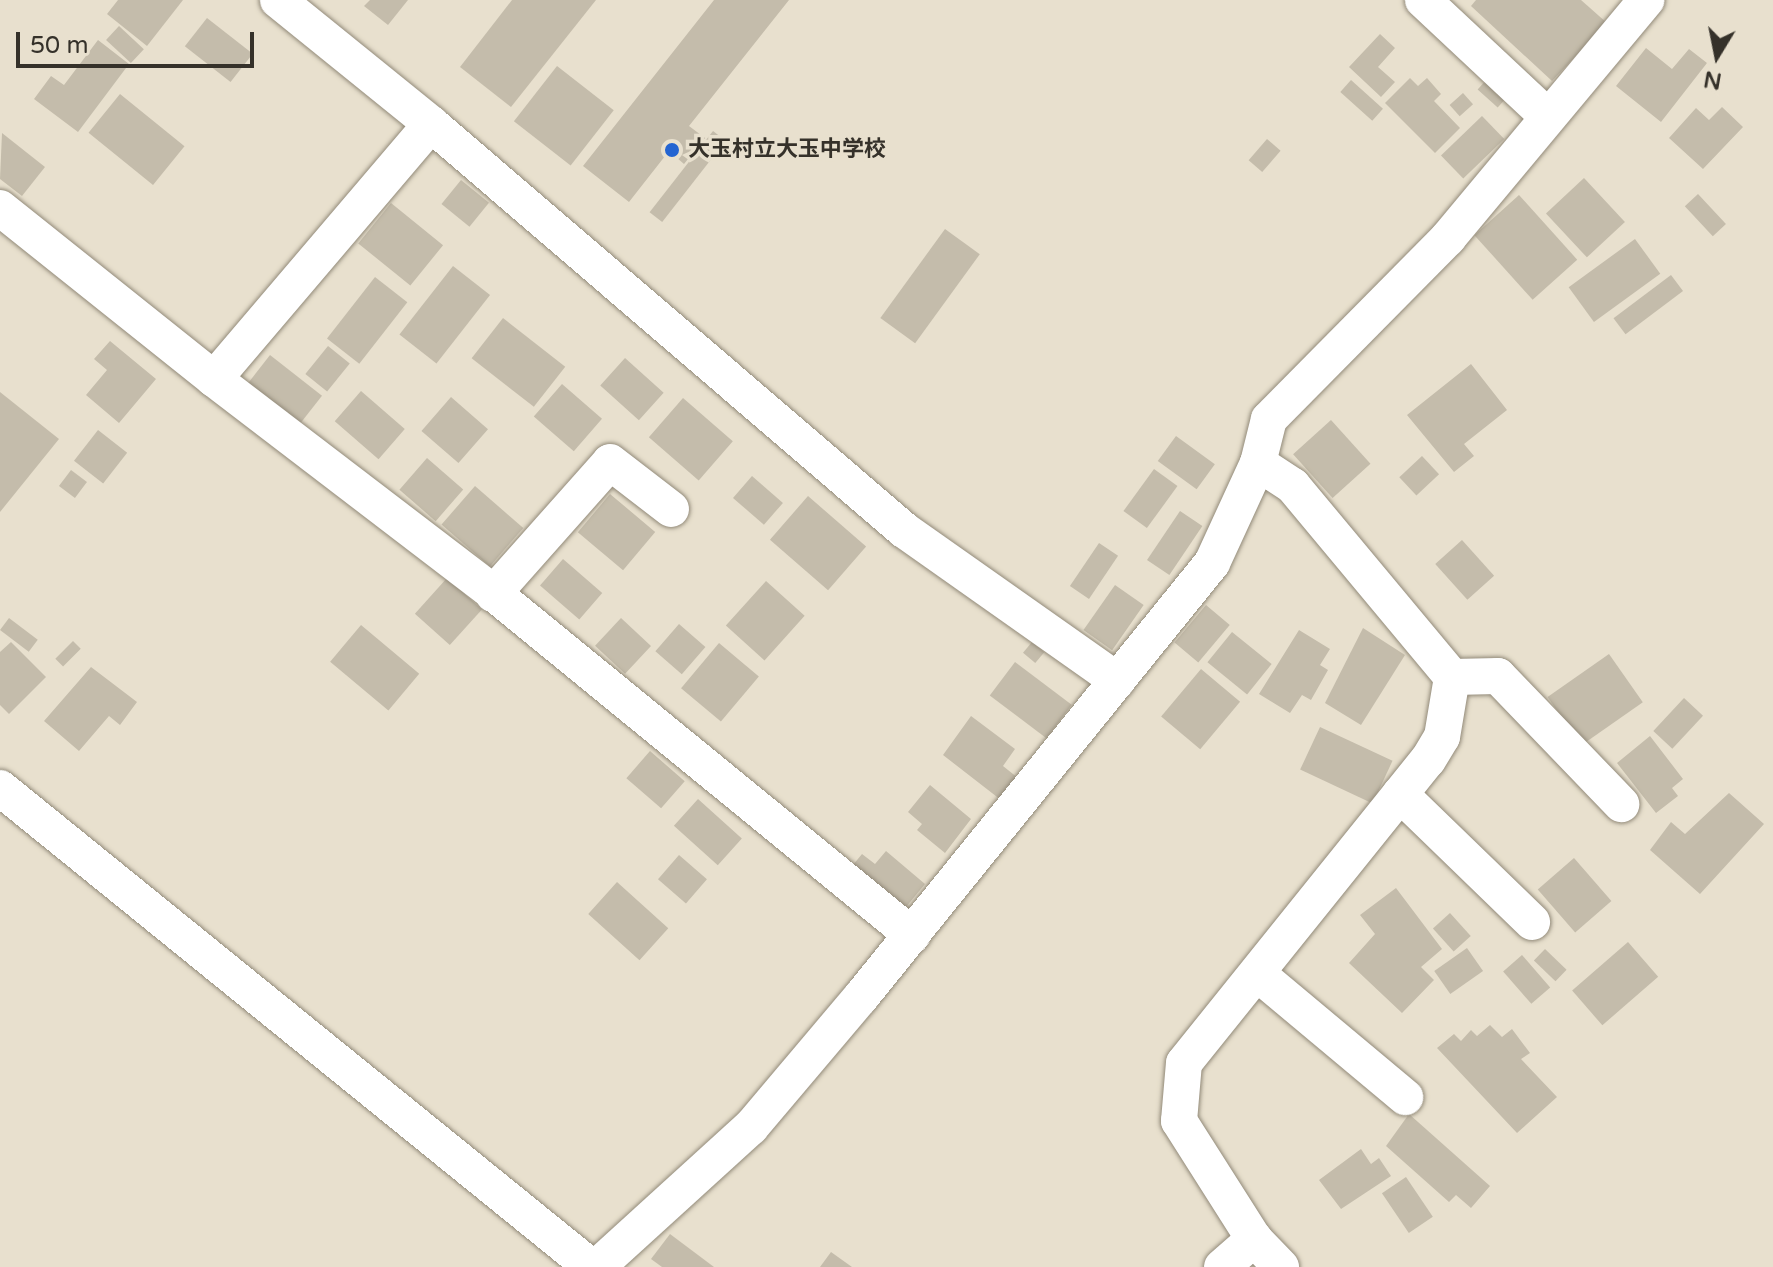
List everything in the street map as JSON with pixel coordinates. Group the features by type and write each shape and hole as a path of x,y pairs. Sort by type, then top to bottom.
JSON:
{"street":[{"path":"278,0 431,124 904,530 1117,680"},
{"path":"1423,0 1548,117"},
{"path":"0,788 594,1267 751,1127 912,935 1212,563 1258,463 1269,419 1448,238 1646,0"},
{"path":"214,379 431,124"},
{"path":"0,208 214,379 493,594 912,935"},
{"path":"493,594 610,462 671,509"},
{"path":"1258,463 1293,486 1452,677 1442,737 1258,974 1184,1063 1178,1095 1186,1136 1254,1239 1281,1267"},
{"path":"1452,677 1498,676 1621,804"},
{"path":"1400,794 1532,922"},
{"path":"1258,974 1405,1097"},
{"path":"1222,1267 1254,1239"}],"building":[{"path":"118,0 183,0 147,46 107,14"},
{"path":"370,0 408,0 388,25 364,6"},
{"path":"512,0 596,0 511,107 460,67"},
{"path":"714,0 789,0 689,126 705,138 684,164 669,151 629,202 583,166"},
{"path":"1476,0 1581,0 1607,23 1552,81 1471,6"},
{"path":"207,18 253,54 231,82 185,46"},
{"path":"119,26 144,49 131,63 106,40"},
{"path":"1380,34 1395,48 1378,67 1395,82 1381,97 1349,67"},
{"path":"98,40 129,64 78,132 34,99 51,76 64,85"},
{"path":"1646,48 1672,69 1689,49 1707,63 1661,122 1616,86"},
{"path":"557,66 614,110 571,165 514,121"},
{"path":"1410,78 1418,86 1427,78 1441,94 1434,101 1460,128 1435,153 1385,103"},
{"path":"1487,79 1507,97 1498,107 1478,89"},
{"path":"1351,80 1383,109 1372,121 1340,92"},
{"path":"1463,93 1473,104 1460,116 1450,105"},
{"path":"120,94 185,146 153,185 89,133"},
{"path":"1722,107 1743,127 1703,169 1669,138 1696,108 1709,120"},
{"path":"1482,116 1504,139 1463,179 1441,156"},
{"path":"713,131 726,141 662,222 650,212"},
{"path":"2,133 45,167 22,196 0,179"},
{"path":"1267,139 1281,151 1262,172 1249,160"},
{"path":"1584,178 1625,222 1587,257 1546,213"},
{"path":"461,180 489,203 469,227 441,204"},
{"path":"1698,194 1726,224 1713,236 1685,206"},
{"path":"1519,195 1577,260 1533,300 1474,235"},
{"path":"391,203 443,245 410,286 358,243"},
{"path":"945,229 980,254 915,343 880,318"},
{"path":"1635,239 1660,274 1594,322 1569,287"},
{"path":"453,266 490,295 436,363 399,335"},
{"path":"1671,275 1683,291 1626,334 1613,318"},
{"path":"375,277 407,302 359,364 327,338"},
{"path":"503,318 565,367 534,407 472,358"},
{"path":"110,341 156,379 119,423 86,395 107,370 94,359"},
{"path":"328,346 350,364 327,392 305,374"},
{"path":"270,355 322,396 299,425 247,384"},
{"path":"625,358 664,393 639,420 600,385"},
{"path":"1471,364 1507,410 1464,444 1474,456 1454,472 1407,415"},
{"path":"562,384 602,419 574,451 534,416"},
{"path":"361,391 405,429 379,459 335,421"},
{"path":"0,392 59,439 0,512"},
{"path":"451,397 488,429 458,463 421,431"},
{"path":"683,398 733,441 699,481 649,437"},
{"path":"1331,420 1370,464 1333,498 1293,454"},
{"path":"98,430 127,453 103,484 74,461"},
{"path":"1176,436 1215,464 1197,489 1158,461"},
{"path":"1422,456 1439,474 1416,495 1399,477"},
{"path":"427,458 463,489 436,521 399,490"},
{"path":"1154,469 1177,486 1147,528 1123,511"},
{"path":"71,470 87,482 75,498 59,486"},
{"path":"752,476 783,503 764,525 733,498"},
{"path":"475,486 523,528 490,566 442,524"},
{"path":"610,494 655,532 623,570 578,532"},
{"path":"808,496 866,547 828,590 770,540"},
{"path":"1180,511 1202,526 1169,575 1147,560"},
{"path":"1462,540 1494,576 1467,600 1435,564"},
{"path":"1099,543 1118,556 1089,599 1070,586"},
{"path":"563,559 602,593 579,620 540,585"},
{"path":"447,578 482,609 450,645 415,614"},
{"path":"766,581 805,616 764,660 726,626"},
{"path":"1115,585 1144,605 1112,650 1083,630"},
{"path":"1206,605 1230,625 1198,662 1175,643"},
{"path":"9,618 38,640 29,652 0,630"},
{"path":"621,618 651,646 625,674 595,646"},
{"path":"679,624 705,647 682,674 655,651"},
{"path":"361,625 419,674 388,711 330,662"},
{"path":"1363,628 1405,655 1361,725 1325,703"},
{"path":"1299,630 1330,649 1320,665 1328,670 1311,700 1302,695 1290,713 1259,694"},
{"path":"1232,632 1272,664 1247,694 1207,662"},
{"path":"73,641 81,649 63,666 55,659"},
{"path":"11,642 46,677 9,714 0,705 0,652"},
{"path":"1032,642 1044,652 1035,663 1023,653"},
{"path":"719,643 759,676 721,722 681,688"},
{"path":"1609,654 1643,702 1581,745 1548,697"},
{"path":"1015,662 1072,705 1046,738 990,696"},
{"path":"91,667 137,702 120,725 109,716 79,751 44,721"},
{"path":"1201,669 1240,702 1200,749 1161,716"},
{"path":"1684,698 1703,716 1672,749 1653,731"},
{"path":"971,716 1015,749 1003,766 1018,778 1001,800 943,755"},
{"path":"1320,727 1393,761 1373,803 1300,770"},
{"path":"1650,736 1683,779 1672,788 1678,796 1656,813 1617,763"},
{"path":"650,751 685,781 661,808 626,778"},
{"path":"930,785 971,819 945,853 917,830 922,824 908,812"},
{"path":"1729,793 1764,824 1700,894 1650,850 1671,822 1685,834"},
{"path":"698,799 742,838 718,865 674,826"},
{"path":"886,851 925,884 901,913 848,871 862,854 875,864"},
{"path":"679,855 707,879 686,903 658,879"},
{"path":"1574,858 1611,901 1575,933 1538,889"},
{"path":"617,882 668,928 640,960 588,914"},
{"path":"1396,888 1442,949 1421,967 1434,980 1402,1013 1349,963 1375,934 1360,915"},
{"path":"1450,913 1471,936 1454,951 1433,928"},
{"path":"1628,942 1658,977 1602,1025 1572,991"},
{"path":"1467,948 1483,971 1450,994 1434,971"},
{"path":"1545,949 1567,970 1555,981 1534,961"},
{"path":"1522,955 1550,987 1531,1004 1503,971"},
{"path":"1490,1025 1502,1037 1512,1029 1530,1053 1521,1059 1557,1097 1517,1133 1437,1048 1454,1034 1461,1041 1471,1030 1477,1036"},
{"path":"1409,1114 1490,1186 1471,1208 1456,1195 1449,1202 1386,1146"},
{"path":"1361,1149 1371,1164 1379,1158 1391,1176 1341,1209 1319,1180"},
{"path":"1406,1177 1433,1217 1409,1233 1382,1193"},
{"path":"670,1234 714,1267 662,1267 651,1259"},
{"path":"831,1252 852,1267 820,1267"}],"place":[{"name":"大玉村立大玉中学校","path":"672,150"}]}
